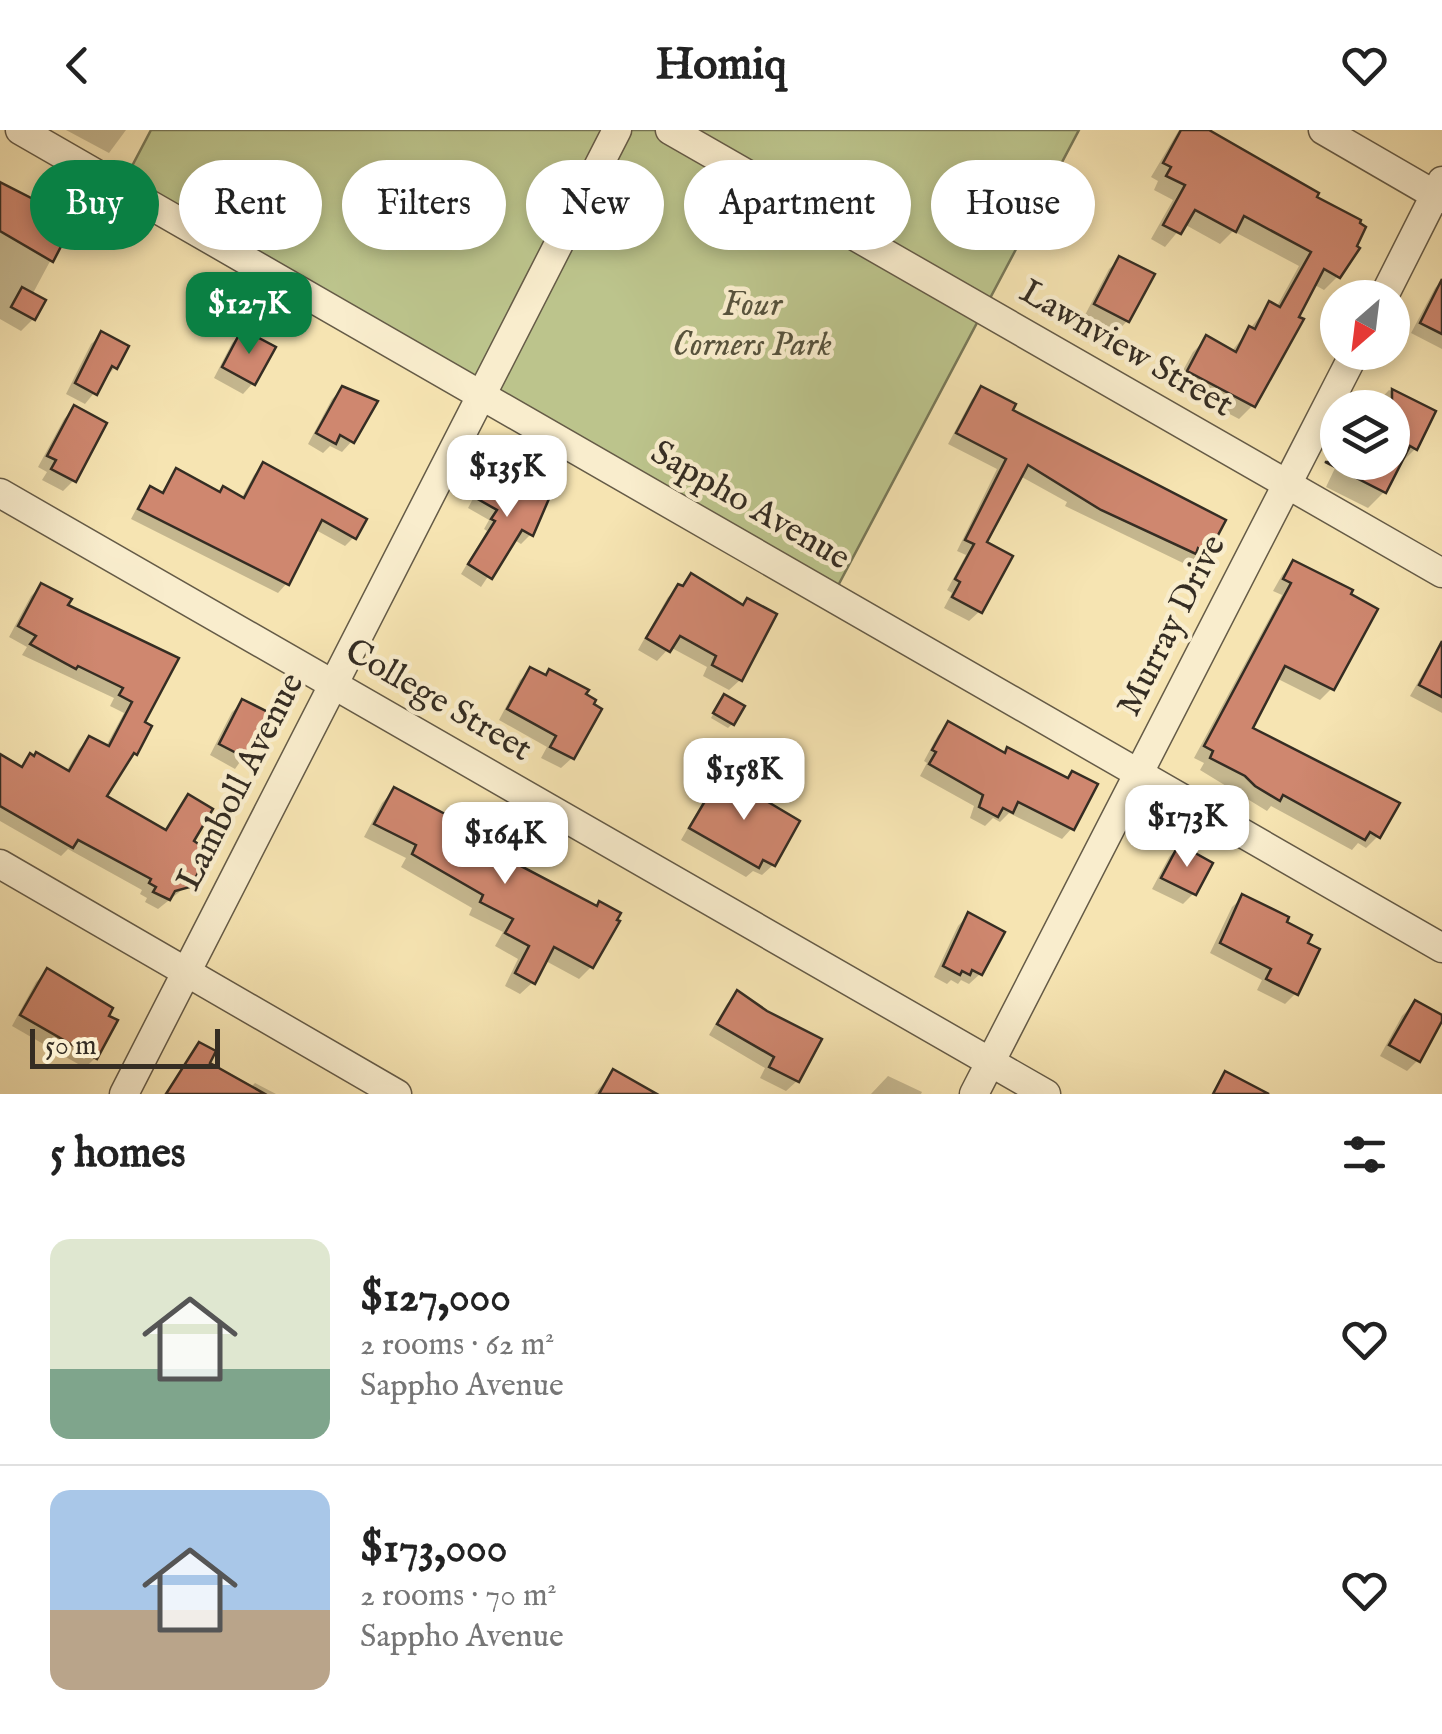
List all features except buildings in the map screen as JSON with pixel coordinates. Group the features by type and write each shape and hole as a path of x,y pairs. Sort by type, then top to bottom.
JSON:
{"street":[{"name":"Sappho Avenue","path":"20,130 1442,948"},
{"name":"Lamboll Avenue","path":"124,1094 618,130"},
{"name":"Lawnview Street","path":"670,130 1442,572"},
{"path":"1323,130 1440,192 1393,280"},
{"name":"Murray Drive","path":"974,1094 1346,370"},
{"name":"College Street","path":"0,493 1046,1094"},
{"path":"0,864 398,1094"}],"green space":[{"name":"Four Corners Park","path":"151,130 1079,130 1063,160 931,160 931,250 1016,250 832,597 230,250 322,250 322,160 179,160 179,220 159,209 159,160 135,160"}]}
